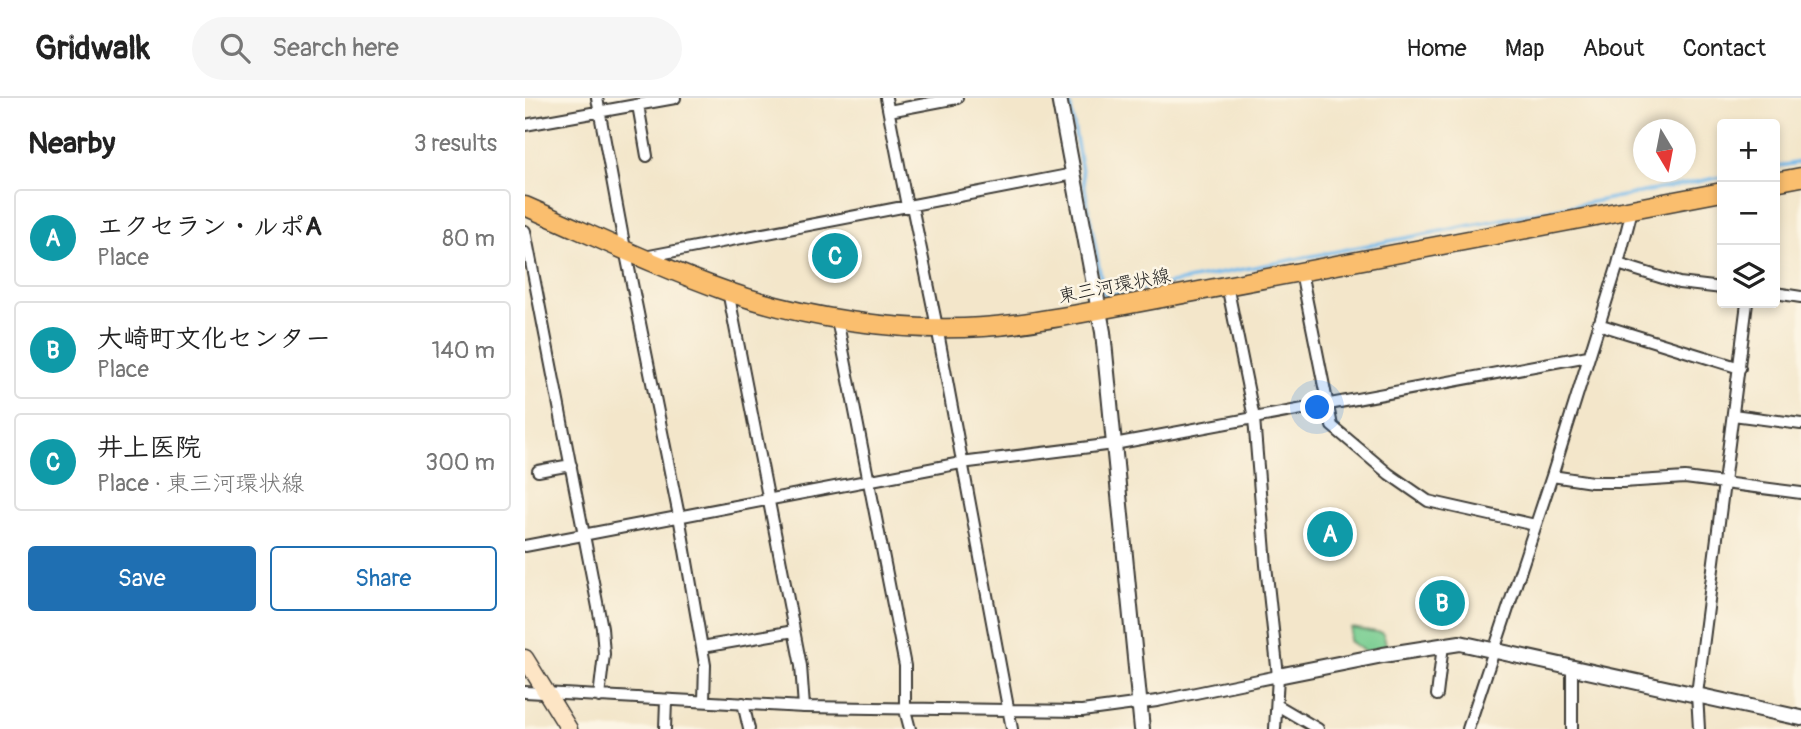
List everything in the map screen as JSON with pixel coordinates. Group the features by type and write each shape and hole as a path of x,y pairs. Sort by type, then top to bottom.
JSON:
{"main road":[{"path":"1780,181 1801,177"},
{"name":"東三河環状線","path":"525,206 728,291 785,308 837,319 937,327 981,327 1026,323 1717,193"},
{"path":"525,658 569,729"}],"street":[{"path":"597,98 679,516 705,665 704,701"},
{"path":"525,125 675,98"},
{"path":"886,98 937,327 1011,729"},
{"path":"889,111 957,98"},
{"path":"1059,98 1103,332 1142,729"},
{"path":"638,105 647,156"},
{"path":"644,257 1073,174"},
{"path":"1468,729 1552,476 1618,264 1632,210"},
{"path":"525,231 602,628 604,654 599,697"},
{"path":"1618,264 1679,283 1717,287"},
{"path":"1301,272 1332,426 1389,474 1428,501 1535,525"},
{"path":"1227,285 1254,418 1278,676 1275,729"},
{"path":"728,291 801,666 804,707"},
{"path":"1780,294 1801,297"},
{"path":"1699,729 1697,694 1746,308"},
{"path":"837,319 905,666 905,710 910,729"},
{"path":"1598,324 1740,368"},
{"path":"525,546 961,463 1114,444 1588,356"},
{"path":"1733,415 1801,424"},
{"path":"538,471 571,466"},
{"path":"1552,476 1592,482 1685,478 1801,493"},
{"path":"702,647 794,631"},
{"path":"525,692 804,707 1082,711 1139,703 1460,643 1697,694 1795,721"},
{"path":"1437,695 1443,645"},
{"path":"1571,668 1572,729"},
{"path":"665,729 666,700"},
{"path":"743,703 750,729"},
{"path":"1277,705 1318,729"}],"green space":[{"path":"1351,628 1383,633 1387,648 1365,652 1349,641"}],"waterway":[{"path":"1069,98 1104,296 1717,178"},
{"path":"1780,166 1801,162"}],"place":[{"name":"井上医院","path":"835,256"},
{"name":"エクセラン・ルポA","path":"1330,534"},
{"name":"大崎町文化センター","path":"1442,603"}]}
